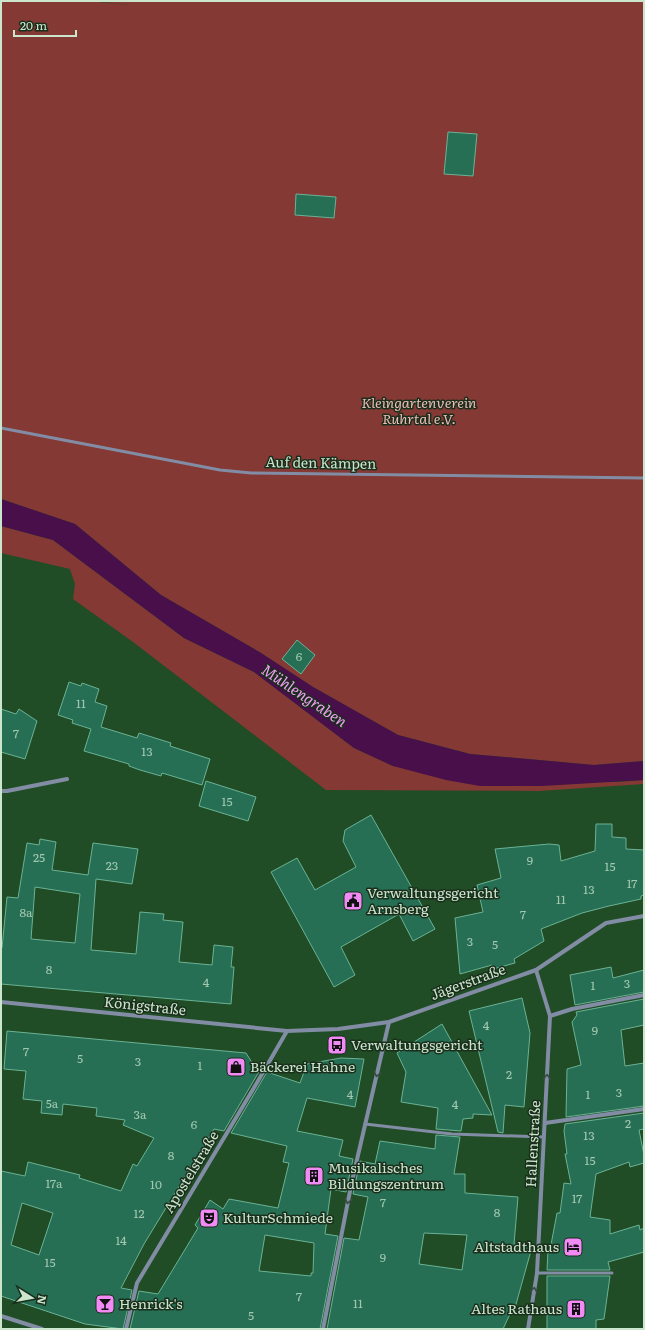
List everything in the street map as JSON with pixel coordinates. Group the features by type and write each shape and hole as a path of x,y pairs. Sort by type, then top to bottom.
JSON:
{"street":[{"path":"1,791 67,779"},
{"name":"Jägerstraße","path":"287,1031 338,1029 389,1022 536,970 606,924 644,916"},
{"name":"Hallenstraße","path":"528,1329 537,1273 550,1016 536,970"},
{"path":"550,1016 572,1009 644,995"},
{"name":"Königstraße","path":"1,1002 287,1031"},
{"path":"323,1329 352,1181 389,1022"},
{"name":"Apostelstraße","path":"126,1329 137,1283 287,1031"},
{"path":"545,1124 644,1109"},
{"path":"1,1316 42,1329"}],"lane":[{"name":"Auf den Kämpen","path":"1,428 220,470 251,473 644,478"},
{"path":"365,1124 452,1134 544,1137"},
{"path":"537,1273 612,1273"}],"green space":[{"name":"Kleingartenverein Ruhrtal e.V.","path":"1,1 89,1 128,5 96,1 644,1 644,761 594,765 470,754 398,735 313,687 261,653 161,595 75,524 1,499"},
{"path":"1,526 53,540 184,638 254,672 354,748 393,766 617,782 644,780 644,784 539,791 326,790 133,642 73,599 75,584 70,569 1,553"}],"water":[{"name":"Mühlengraben","path":"1,499 75,524 161,595 261,653 313,687 398,735 470,754 594,765 644,761 644,780 542,786 480,786 446,780 393,766 354,748 254,672 184,638 53,540 1,526"}],"building":[{"path":"448,132 477,134 473,176 444,174"},
{"path":"296,194 336,197 334,218 295,215"},
{"path":"297,640 315,655 301,674 282,659"},
{"path":"69,682 81,686 82,683 99,689 95,702 107,706 101,727 137,738 139,733 171,743 170,746 210,759 202,785 162,773 161,776 140,770 129,766 129,764 84,751 91,729 72,723 73,720 58,715"},
{"path":"1,709 16,714 19,709 37,721 25,759 1,752"},
{"path":"206,781 256,797 248,821 199,806"},
{"name":"Verwaltungsgericht Arnsberg","path":"371,815 435,929 413,941 399,914 341,947 355,975 334,987 271,872 297,858 315,890 356,867 343,841 345,830"},
{"path":"596,824 612,824 612,837 626,838 626,849 644,850 644,895 641,896 641,899 582,913 541,929 544,941 514,959 515,963 493,969 492,965 460,974 455,918 483,912 477,885 501,878 495,849 549,844 559,845 561,861 595,851"},
{"path":"40,839 56,842 52,870 88,875 93,843 138,849 132,884 96,879 91,950 136,954 140,912 164,914 163,920 183,922 179,962 212,965 214,945 233,947 231,967 234,967 231,1004 1,984 1,948 7,897 18,898 27,843 39,845","holes":["35,887 80,894 75,943 31,939"]},
{"path":"611,967 613,978 644,970 644,992 575,1005 570,975"},
{"path":"522,998 530,1033 524,1107 505,1105 503,1133 498,1132 469,1011"},
{"path":"644,999 644,1025 621,1030 625,1066 644,1063 644,1106 566,1117 567,1069 581,1065 572,1022 577,1015 576,1012"},
{"path":"442,1024 492,1115 473,1114 473,1118 463,1119 461,1131 436,1129 438,1108 401,1102 406,1072 397,1053"},
{"path":"7,1031 246,1053 256,1069 260,1070 224,1131 214,1129 144,1244 121,1288 132,1290 123,1329 85,1324 1,1296 1,1171 25,1176 28,1162 80,1175 79,1178 121,1191 133,1164 137,1166 154,1138 123,1125 125,1120 96,1116 97,1108 63,1104 62,1115 41,1113 42,1101 23,1099 26,1071 4,1069","holes":["22,1203 53,1213 39,1255 11,1245"]},
{"path":"341,1058 364,1059 355,1107 307,1098 297,1131 343,1140 339,1156 353,1159 346,1192 331,1189 325,1234 338,1236 320,1329 130,1329 139,1291 158,1294 198,1228 195,1225 210,1200 223,1209 229,1199 278,1208 289,1163 283,1162 287,1146 231,1133 267,1072 300,1083 307,1064","holes":["265,1235 314,1243 313,1273 311,1273 311,1276 259,1271"]},
{"path":"644,1113 644,1129 639,1130 644,1163 630,1167 629,1162 596,1174 590,1217 610,1220 610,1234 639,1225 640,1230 644,1228 644,1252 608,1262 610,1270 547,1270 548,1250 550,1250 557,1213 560,1213 564,1183 571,1184 565,1154 567,1154 564,1131 565,1124"},
{"path":"436,1135 460,1137 454,1174 465,1174 465,1193 518,1197 514,1244 532,1247 513,1315 510,1314 503,1329 327,1329 344,1238 359,1240 368,1197 353,1194 360,1161 375,1164 380,1141 435,1149","holes":["424,1233 467,1235 462,1270 419,1264"]},
{"name":"Altes Rathaus","path":"547,1276 610,1276 604,1319 596,1320 596,1329 547,1329"}],"place":[{"name":"Verwaltungsgericht Arnsberg","path":"353,901"},
{"name":"Verwaltungsgericht","path":"337,1045"},
{"name":"Bäckerei Hahne","path":"236,1067"},
{"name":"Musikalisches Bildungszentrum","path":"314,1176"},
{"name":"KulturSchmiede","path":"209,1218"},
{"name":"Altstadthaus","path":"573,1247"},
{"name":"Henrick's","path":"105,1304"},
{"name":"Altes Rathaus","path":"576,1309"}]}
